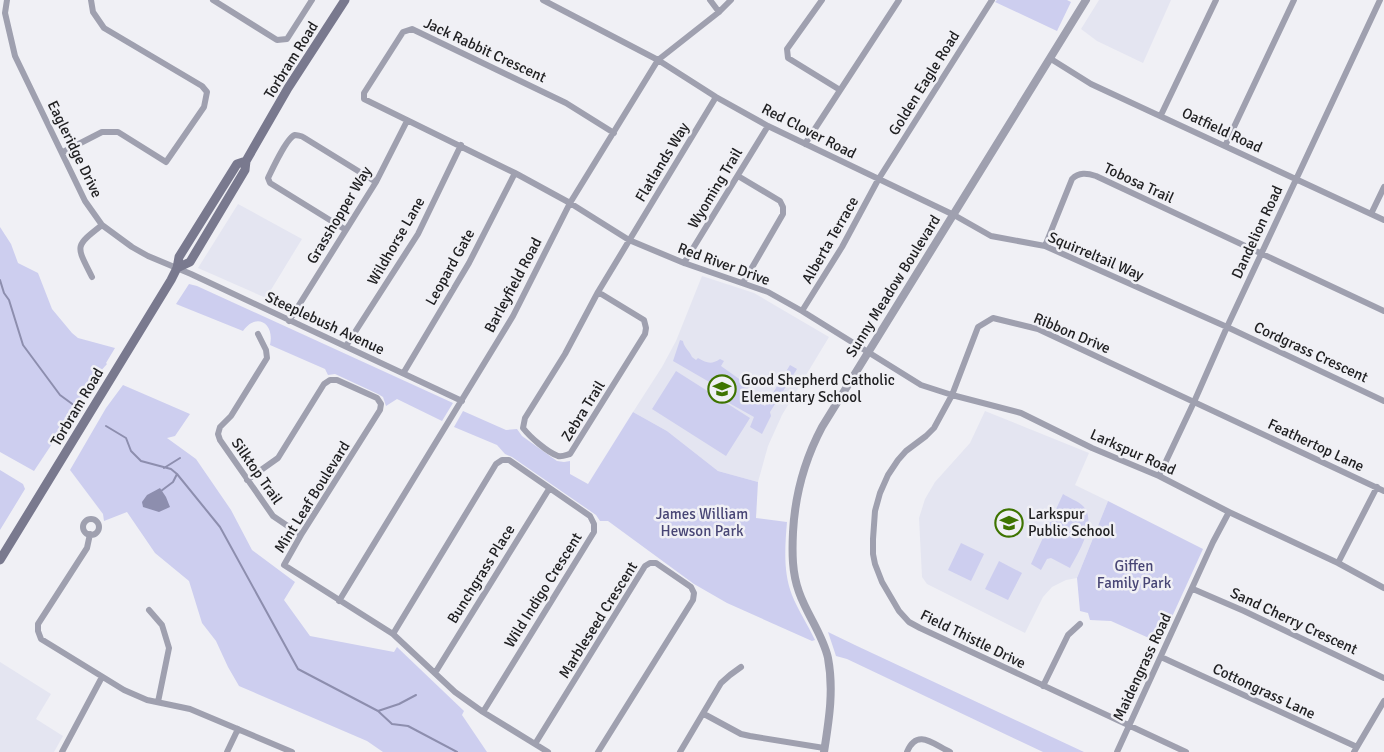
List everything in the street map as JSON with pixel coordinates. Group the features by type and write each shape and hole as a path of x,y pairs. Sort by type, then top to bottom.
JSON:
{"main road":[{"name":"Torbram Road","path":"0,560 177,268 190,262 246,170 246,161 288,88 345,0"}],"street":[{"name":"Eagleridge Drive","path":"7,0 3,13 15,56 85,200 102,224 132,247 177,268"},
{"path":"63,152 102,132 118,132 166,162 204,107 207,92 202,86 104,28 93,12 91,0"},
{"path":"213,0 277,40 287,39 312,0"},
{"name":"Red Clover Road","path":"543,0 658,60 716,97 768,126 954,215"},
{"path":"710,0 719,12"},
{"name":"Barleyfield Road","path":"339,601 513,316 570,204 658,60 719,12 731,0"},
{"path":"822,0 787,49 788,58 840,90"},
{"path":"805,144 899,0"},
{"name":"Golden Eagle Road","path":"878,180 992,0"},
{"name":"Sunny Meadow Boulevard","path":"824,750 831,705 831,678 825,648 802,602 795,579 792,554 800,479 815,440 1086,0"},
{"path":"1161,115 1216,0"},
{"path":"1226,146 1294,0"},
{"name":"Dandelion Road","path":"1158,476 1380,0"},
{"name":"Jack Rabbit Crescent","path":"570,204 461,145 364,99 364,92 403,32 412,30 566,103 614,133"},
{"name":"Oatfield Road","path":"1051,59 1091,84 1384,220"},
{"name":"Flatlands Way","path":"629,240 716,97"},
{"name":"Grasshopper Way","path":"289,320 376,182 407,121"},
{"name":"Wyoming Trail","path":"684,263 768,126"},
{"path":"346,230 270,183 268,178 284,148 292,136 303,137 376,182"},
{"name":"Wildhorse Lane","path":"346,346 418,234 461,145"},
{"name":"Leopard Gate","path":"404,372 469,263 515,173"},
{"name":"Tobosa Trail","path":"1045,246 1072,179 1076,175 1086,173 1261,254"},
{"path":"738,176 780,201 783,207 783,214 743,283"},
{"name":"Alberta Terrace","path":"802,311 842,247 878,180"},
{"path":"1371,214 1384,187"},
{"name":"Red River Drive","path":"570,204 629,240 684,263 768,292 868,353"},
{"name":"Squirreltail Way","path":"954,215 991,236 1045,246 1227,327"},
{"path":"92,276 80,254 80,247 83,240 102,224"},
{"name":"Zebra Trail","path":"598,292 644,320 645,334 570,454 558,456 530,437 523,428 525,418 565,354 598,292 629,240"},
{"path":"1261,254 1384,311"},
{"name":"Steeplebush Avenue","path":"177,268 404,372 462,401"},
{"name":"Ribbon Drive","path":"952,396 978,327 992,318 1038,329 1194,402"},
{"name":"Cordgrass Crescent","path":"1227,327 1384,401"},
{"name":"Silktop Trail","path":"258,334 266,350 266,358 231,416 220,427 218,434 220,440 273,516 301,535"},
{"name":"Larkspur Road","path":"868,353 921,386 952,396 1021,413 1092,448 1158,476 1229,512 1338,563 1384,588"},
{"name":"Mint Leaf Boulevard","path":"247,480 278,458 324,384 330,380 337,380 377,398 381,404 380,410 284,565 392,634 455,692 483,712 548,752"},
{"name":"Field Thistle Drive","path":"952,396 934,428 906,451 888,475 880,493 875,511 873,554 882,582 899,611 909,622 1129,726"},
{"name":"Feathertop Lane","path":"1194,402 1377,487 1338,563"},
{"name":"Wild Indigo Crescent","path":"392,634 496,464 502,460 509,460 590,516 594,524 594,532 483,712"},
{"path":"1377,487 1384,491"},
{"name":"Bunchgrass Place","path":"435,673 549,489"},
{"name":"Maidengrass Road","path":"1117,752 1213,542 1229,512"},
{"path":"90,534 87,548 38,624 37,628 41,639 124,690 147,700 190,709 292,752"},
{"name":"Marbleseed Crescent","path":"535,744 645,566 650,563 656,563 691,587 694,593 692,600 598,752"},
{"name":"Sand Cherry Crescent","path":"1193,589 1244,611 1384,678"},
{"path":"149,610 162,625 169,648 158,702"},
{"path":"1043,686 1068,635 1080,624"},
{"name":"Cottongrass Lane","path":"1161,657 1355,750"},
{"path":"680,752 721,683 742,667"},
{"path":"63,752 102,677"},
{"path":"1355,750 1384,701"},
{"path":"704,714 741,734 824,750"},
{"path":"1129,726 1186,752"},
{"path":"227,752 238,729"},
{"path":"907,752 911,742 916,739 922,739 950,752"}],"shaded area":[{"path":"1099,0 1171,0 1143,63 1097,41 1081,29"},
{"path":"238,204 302,239 266,298 198,268"},
{"name":"Good Shepherd Catholic Elementary School","path":"702,276 754,293 829,337 782,415 768,446 758,482 718,471 667,431 633,412 676,341"},
{"name":"Larkspur Public School","path":"985,411 1089,453 1075,485 1108,501 1077,578 1066,580 1052,587 1043,597 1025,633 927,584 922,577 919,518 925,499 935,482 970,443"},
{"path":"160,488 170,507 159,512 143,507 142,502 147,495"},
{"path":"0,662 51,694 36,719 63,736 54,752 0,752"}],"green space":[{"path":"997,0 1067,0 1071,2 1057,31 995,2"},
{"path":"0,227 11,244 18,263 38,273 52,309 72,333 78,338 115,348 107,364 99,373 34,471 0,452"},
{"path":"189,284 453,403 442,421 397,399 386,406 383,397 378,394 335,374 328,375 325,369 270,345 270,331 267,326 259,321 248,325 243,331 176,304"},
{"path":"680,340 683,341 692,357 696,360 698,358 709,363 720,359 724,361 721,366 749,386 746,393 765,406 790,365 797,369 770,412 771,416 762,434 750,427 754,417 720,398 722,392 718,387 673,361"},
{"path":"676,371 750,418 726,456 652,409"},
{"path":"123,385 190,414 175,436 167,438 196,459 231,510 252,550 295,582 284,600 310,636 394,652 397,647 464,711 462,715 487,752 383,752 367,741 239,686 216,641 202,623 189,581 155,553 127,512 104,521 103,514 70,470 106,408"},
{"name":"James William Hewson Park","path":"463,411 506,430 517,429 522,436 557,461 570,461 570,474 588,484 633,412 667,431 718,471 758,482 756,518 787,522 785,559 789,586 794,601 815,640 812,641 727,603 694,584 608,521 600,521 596,515 505,454 497,445 454,427"},
{"path":"0,470 23,484 25,489 0,530"},
{"path":"1063,494 1083,506 1087,513 1088,529 1082,546 1070,568 1051,558 1047,559 1041,570 1031,564"},
{"name":"Giffen Family Park","path":"1108,501 1203,549 1160,643 1111,621 1090,620 1088,613 1080,611 1077,578"},
{"path":"961,543 984,554 971,581 948,570"},
{"path":"999,561 1022,573 1008,600 985,589"},
{"path":"828,632 1084,752 1043,752 847,659 836,656"}],"waterway":[{"path":"0,280 4,293 9,300 23,345 60,395 75,406"},
{"path":"106,426 126,438 131,451 141,461 171,469 177,474 220,527 298,669 378,711 392,724 408,726 457,752"},
{"path":"164,468 180,458"},
{"path":"161,491 173,482 177,474"},
{"path":"378,711 399,704 416,695"}],"place":[{"name":"Good Shepherd Catholic Elementary School","path":"722,389"},
{"name":"Larkspur Public School","path":"1009,523"}]}
